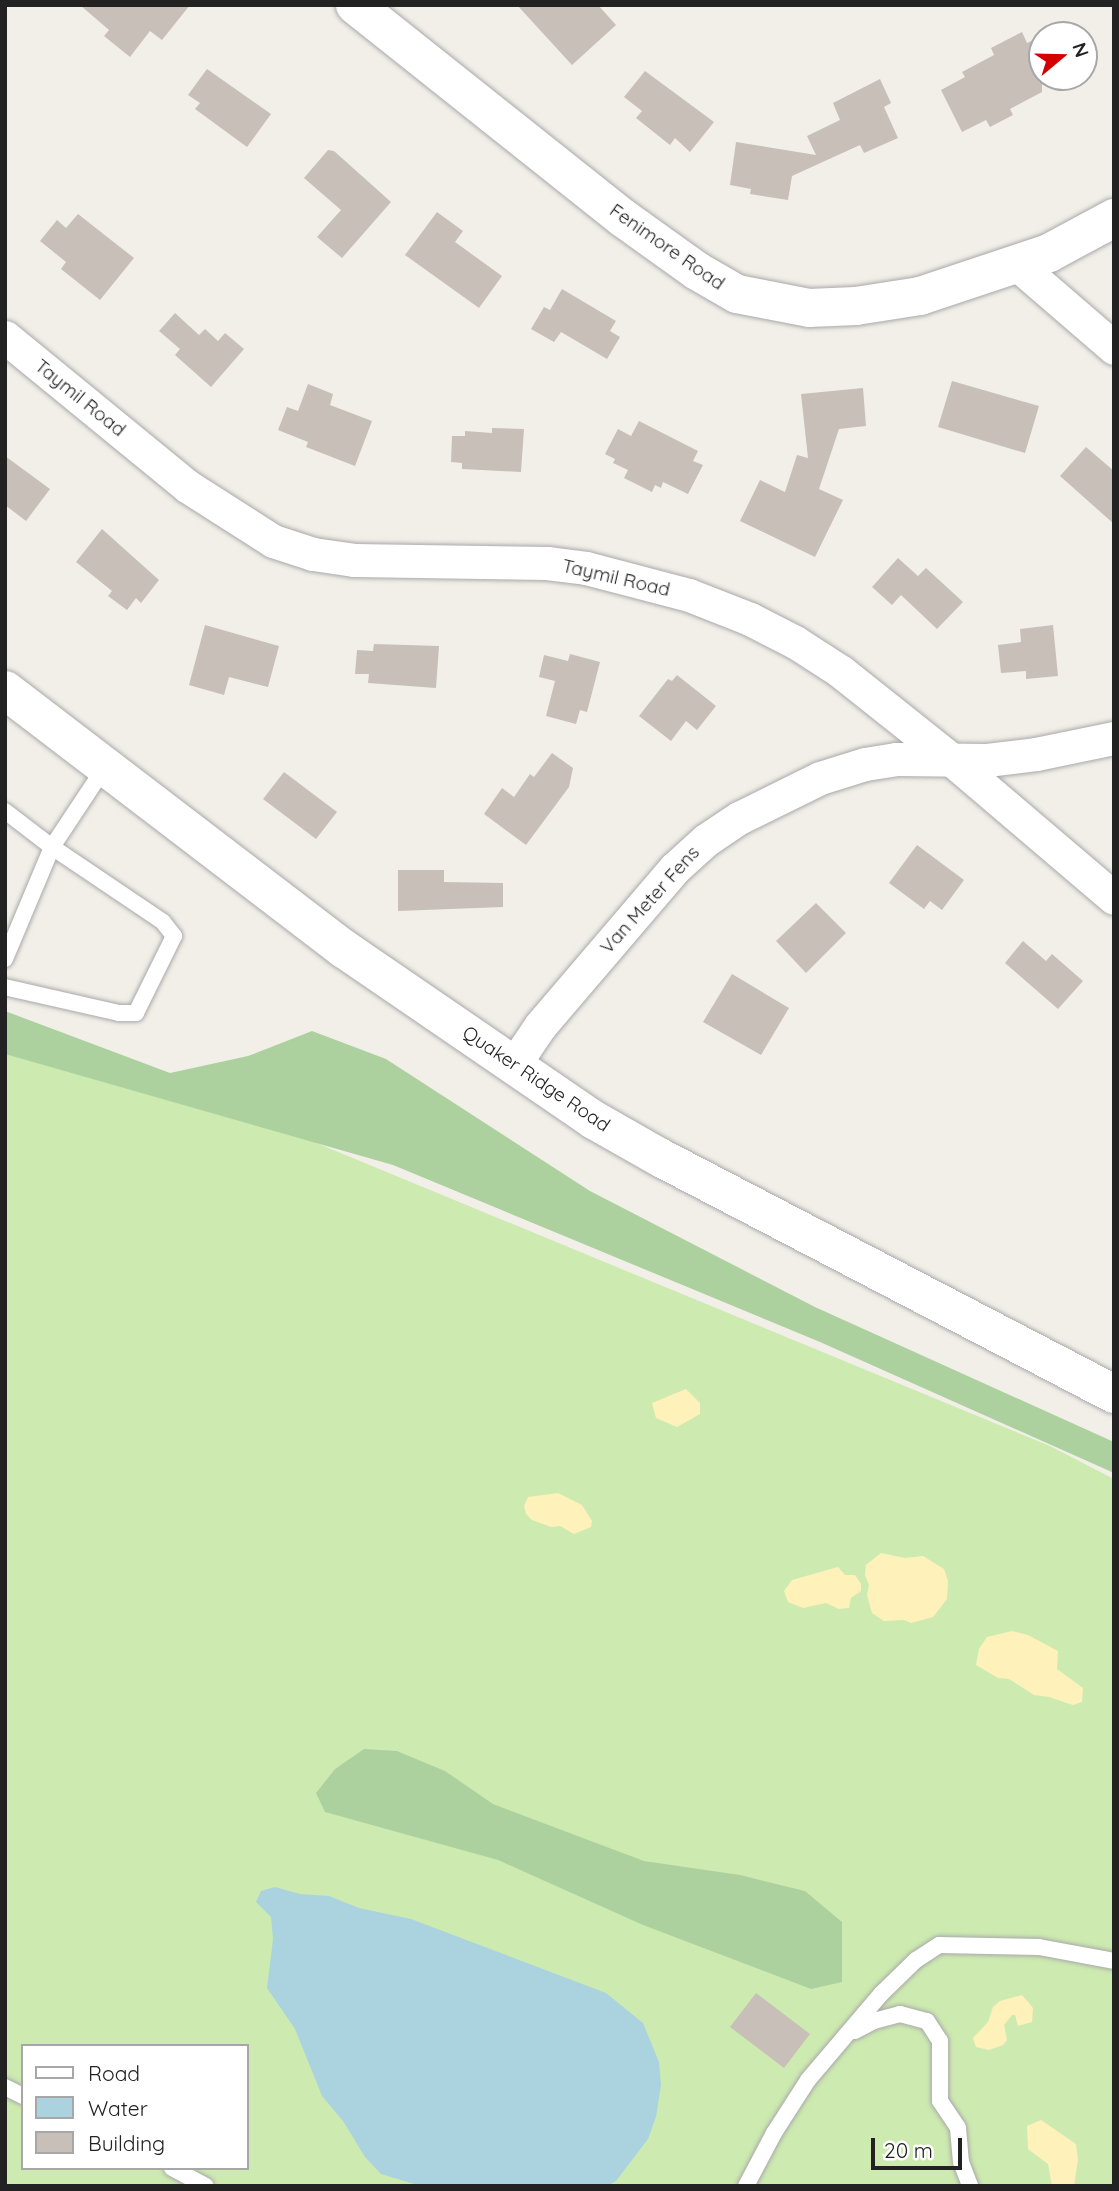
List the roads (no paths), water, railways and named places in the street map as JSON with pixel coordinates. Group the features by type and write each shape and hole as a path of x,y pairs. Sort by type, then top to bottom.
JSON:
{"street":[{"name":"Fenimore Road","path":"355,5 624,218 696,271 737,294 809,308 856,306 920,296 1049,253 1114,218"},
{"path":"1018,265 1114,348"},
{"name":"Taymil Road","path":"5,337 187,486 273,541 313,554 354,560 547,563 620,575 689,595 750,619 795,642 840,671 953,761 1114,898"},
{"name":"Quaker Ridge Road","path":"5,690 344,949 594,1120 661,1158 1114,1394"},
{"name":"Van Meter Fens","path":"513,1066 540,1026 675,868 706,839 751,812 831,775 865,764 896,759 953,761 1036,754 1114,738"}],"lane":[{"path":"5,959 51,847 105,767"},
{"path":"5,811 51,847 163,922 174,936 136,1013 119,1013 5,988"},
{"path":"746,2186 774,2133 808,2080 881,1994 916,1960 939,1945 1040,1947 1114,1961"},
{"path":"849,2034 874,2021 900,2014 927,2021 940,2041 940,2101 958,2128 961,2162 970,2186"},
{"path":"5,2087 21,2094"},
{"path":"176,2170 206,2186"}],"water":[{"path":"275,1887 300,1894 329,1896 359,1908 411,1919 606,1993 643,2023 659,2062 661,2085 656,2117 648,2139 616,2181 607,2186 421,2186 381,2174 365,2157 343,2121 322,2096 295,2029 267,1988 273,1939 271,1917 256,1902 261,1891"}]}
